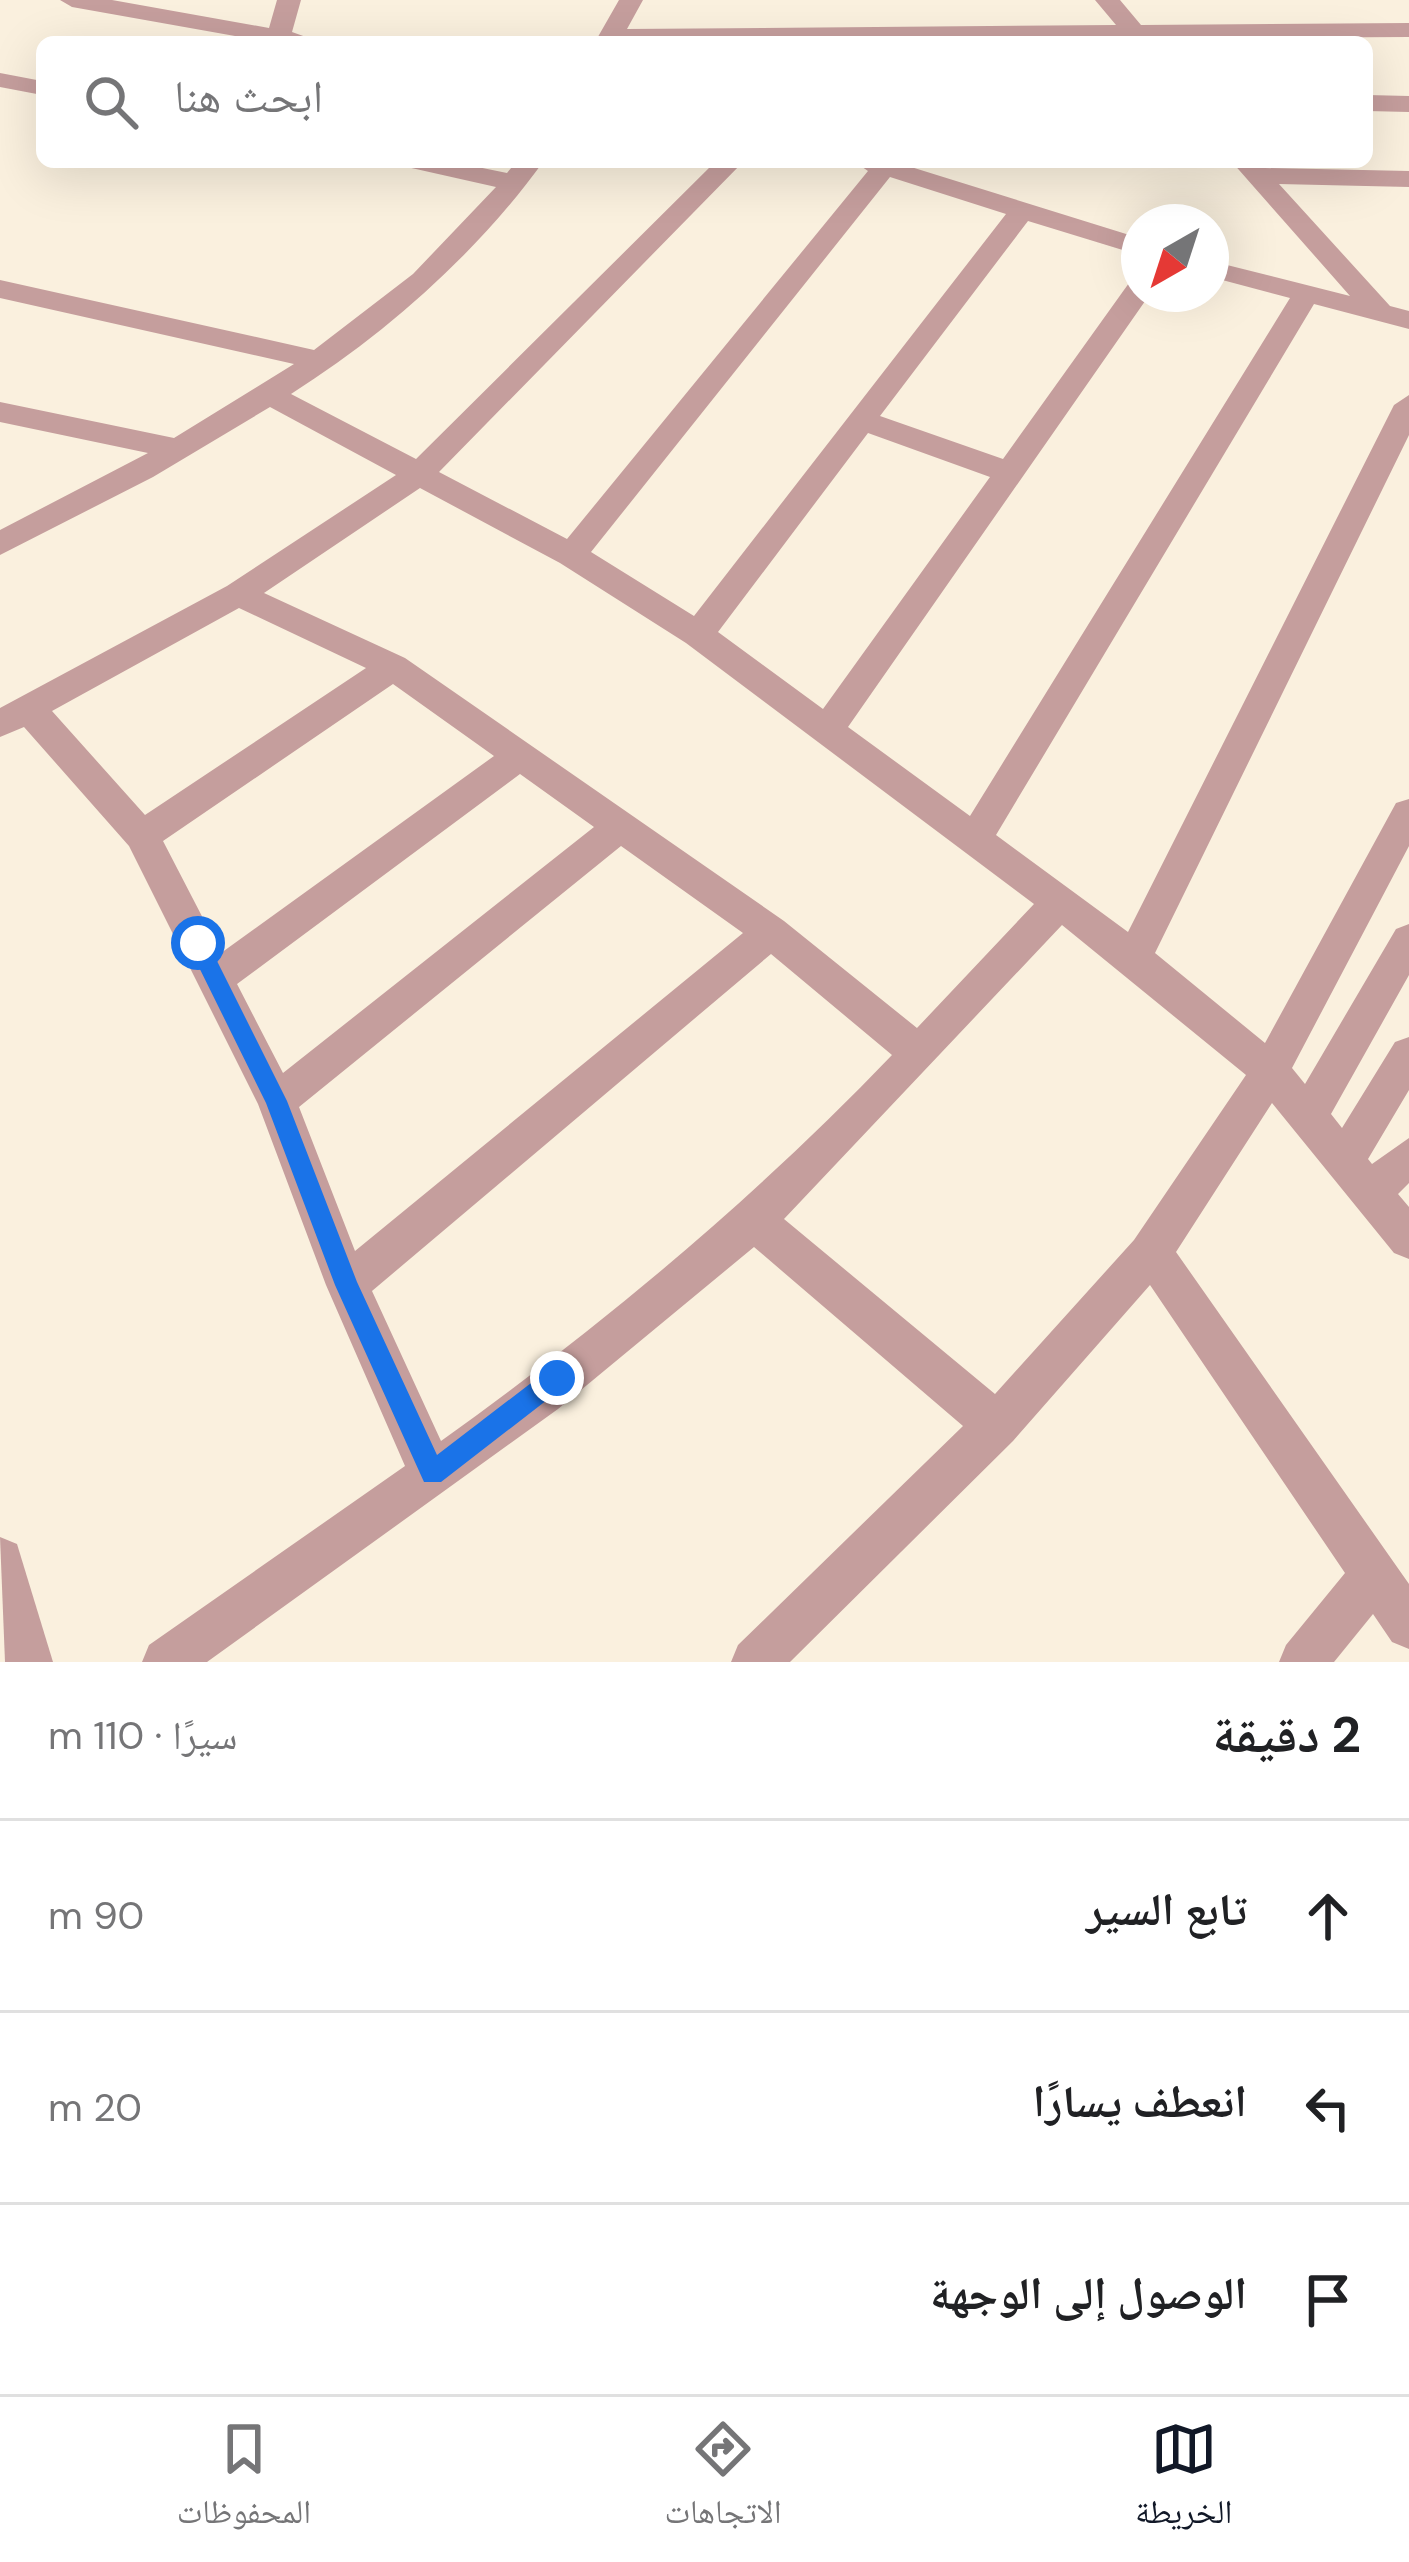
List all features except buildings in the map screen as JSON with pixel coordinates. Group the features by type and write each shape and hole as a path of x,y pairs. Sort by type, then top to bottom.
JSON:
{"street":[{"path":"72,0 272,36"},
{"path":"278,36 289,0"},
{"path":"611,36 631,0"},
{"path":"1107,0 1138,36 1409,30"},
{"path":"0,80 36,87"},
{"path":"1373,103 1409,104"},
{"path":"480,168 523,172"},
{"path":"432,1473 347,1285 277,1101 142,836 15,717 238,594 418,475 724,168"},
{"path":"571,555 874,168"},
{"path":"886,168 1121,241"},
{"path":"1252,169 1409,179"},
{"path":"1252,169 1396,318"},
{"path":"0,544 178,449 316,360 439,265 523,172"},
{"path":"698,634 1023,209"},
{"path":"1229,274 1396,318"},
{"path":"0,289 316,360"},
{"path":"974,840 1305,296"},
{"path":"826,731 1123,312"},
{"path":"268,394 571,555 698,634 1134,958 1270,1072 1409,1239"},
{"path":"1134,958 1409,405"},
{"path":"0,412 178,449"},
{"path":"861,420 1011,473"},
{"path":"238,594 393,667 771,932 916,1051"},
{"path":"142,836 393,667"},
{"path":"216,978 520,755"},
{"path":"755,1662 997,1425 1150,1252 1270,1072 1409,813"},
{"path":"277,1101 621,826"},
{"path":"166,1662 432,1473 754,1220 852,1126 916,1051 1059,903"},
{"path":"347,1285 771,932"},
{"path":"1308,1116 1409,940"},
{"path":"1357,1177 1409,1054"},
{"path":"1357,1177 1409,1157"},
{"path":"754,1220 997,1425"},
{"path":"1150,1252 1409,1624"},
{"path":"0,1561 28,1662"},
{"path":"1303,1662 1374,1576"}],"route":[{"path":"198,943 277,1101 347,1285 432,1473 557,1378"}]}
